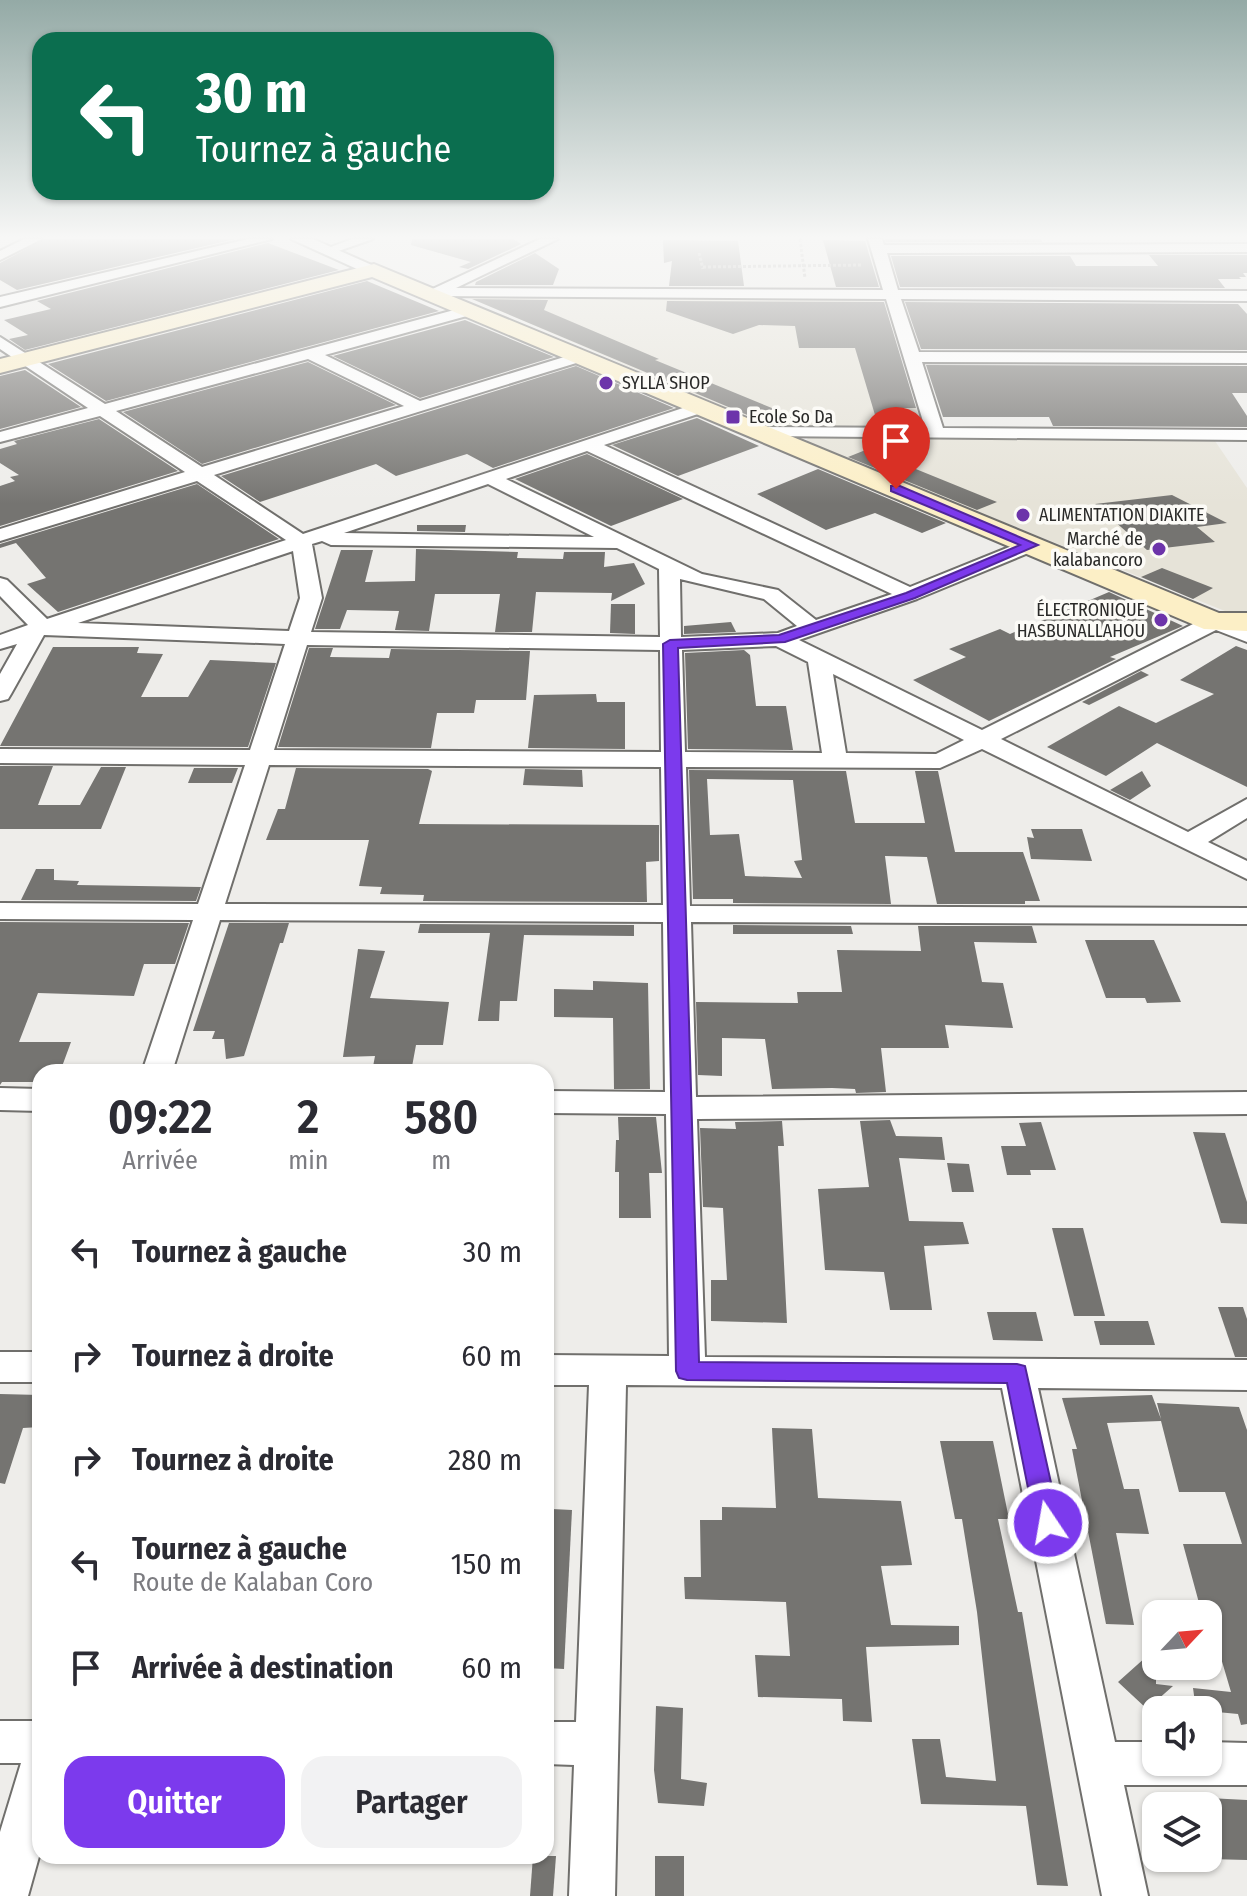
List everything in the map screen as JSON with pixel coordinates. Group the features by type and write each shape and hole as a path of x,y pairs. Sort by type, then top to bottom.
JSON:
{"main road":[{"path":"0,366 152,327"},
{"path":"509,327 1215,622 1247,622"}],"street":[{"path":"0,437 408,327"},
{"path":"903,327 936,433"},
{"path":"0,342 305,540 622,543"},
{"path":"310,354 418,406"},
{"path":"0,535 580,357"},
{"path":"912,357 1247,358"},
{"path":"0,642 701,407"},
{"path":"761,432 1247,435"},
{"path":"589,445 910,595"},
{"path":"490,478 696,579 771,594 813,628"},
{"path":"160,1064 311,598 305,540"},
{"path":"0,584 39,629 298,638 670,644 780,639 910,595 1031,545"},
{"path":"669,566 687,1371"},
{"path":"0,756 940,761 1215,622 1247,635"},
{"path":"0,694 39,629"},
{"path":"780,639 1247,871"},
{"path":"819,659 835,761"},
{"path":"1189,842 1247,807"},
{"path":"0,911 1247,916"},
{"path":"0,1099 32,1100"},
{"path":"554,1102 681,1105 1247,1103"},
{"path":"0,1367 32,1367"},
{"path":"554,1370 1247,1375"},
{"path":"592,1896 608,1371"},
{"path":"1017,1373 1125,1896"},
{"path":"0,1742 32,1742"},
{"path":"554,1743 597,1744"},
{"path":"1097,1763 1247,1764"},
{"path":"5,1896 32,1799"}],"shaded area":[{"path":"538,327 889,327 922,426 773,429"},
{"name":"Marché de kalabancoro","path":"808,437 1215,441 1247,488 1247,611 1225,611 806,443"}],"building":[{"path":"16,327 113,327 25,350 9,339 28,335"},
{"path":"188,327 378,327 106,401 48,364"},
{"path":"438,327 483,327 554,357 420,398 333,356"},
{"path":"540,327 585,327 659,359 655,360 811,424 769,424"},
{"path":"714,327 752,327 733,334"},
{"path":"795,327 892,327 916,408 895,408 898,425 878,425 855,348 799,348"},
{"path":"914,327 1247,327 1247,350 921,349"},
{"path":"308,362 396,405 202,464 123,412"},
{"path":"926,365 1247,366 1247,393 1232,393 1247,416 1247,427 1053,426 1049,417 943,417"},
{"path":"576,366 674,408 493,468 467,454 396,476 376,464 260,502 221,476"},
{"path":"25,370 81,407 0,429 0,376"},
{"path":"697,418 759,446 678,476 612,445"},
{"path":"99,419 178,471 0,526 0,486 15,481 10,477 19,475 0,463 0,449 17,444 14,441"},
{"path":"883,440 901,440 904,462 901,463 997,502 977,510 848,457 868,449 888,457"},
{"path":"587,454 683,499 611,526 515,479"},
{"path":"818,469 946,523 922,533 875,513 826,530 757,494"},
{"path":"197,484 279,539 58,612 27,584 46,578 16,543 0,548 0,544"},
{"path":"1172,495 1227,523 1197,527 1215,542 1147,550 1095,504"},
{"path":"417,525 466,525 465,532 417,531"},
{"path":"416,549 518,552 517,558 563,559 564,552 605,552 604,567 634,563 645,584 611,601 612,593 536,592 532,632 495,632 500,594 435,594 429,631 395,630 399,611 347,610 340,629 315,629 341,550 373,550 365,582 415,581"},
{"path":"1162,568 1213,588 1193,599 1141,577"},
{"path":"1109,592 1183,626 1110,657 1116,659 989,721 913,680 966,657 949,649 1000,629 1010,634"},
{"path":"611,604 635,604 635,634 610,633"},
{"path":"731,622 736,632 684,634 684,626"},
{"path":"1236,646 1247,650 1247,787 1157,743 1106,776 1047,747 1119,706 1156,723 1214,694 1180,680"},
{"path":"53,647 139,647 137,653 163,654 141,697 188,697 210,660 276,663 248,747 0,746"},
{"path":"309,648 333,648 330,657 389,658 391,649 530,651 526,700 476,700 474,713 437,713 431,748 278,747"},
{"path":"744,650 750,655 756,706 786,706 793,750 688,749 685,653"},
{"path":"1141,671 1149,675 1089,705 1082,702"},
{"path":"596,694 597,702 625,702 625,749 528,748 534,695"},
{"path":"0,766 53,766 38,805 80,805 101,767 126,767 101,829 0,829"},
{"path":"194,768 238,768 232,783 188,783"},
{"path":"296,768 428,769 432,771 419,824 659,825 659,861 646,862 647,902 423,901 424,895 380,894 382,887 359,886 369,840 266,840 278,809 285,809"},
{"path":"525,769 582,770 583,787 523,785"},
{"path":"689,770 846,771 855,823 925,823 915,771 938,771 955,852 1023,852 1040,901 1025,901 1025,904 937,904 927,857 885,856 891,904 733,903 733,899 693,899","holes":["707,779 793,780 802,860 794,861 802,878 745,876 739,834 710,835"]},
{"path":"1142,771 1151,786 1130,800 1110,790"},
{"path":"1031,829 1082,829 1092,861 1031,859 1027,837 1034,838"},
{"path":"36,869 54,869 54,880 79,881 77,885 201,887 196,901 21,900"},
{"path":"0,922 189,923 175,964 144,964 134,996 38,993 19,1042 71,1042 63,1064 32,1064 32,1082 2,1082 0,1085"},
{"path":"229,923 289,923 244,1056 226,1059 224,1039 212,1039 215,1031 193,1031"},
{"path":"420,924 634,925 634,936 524,935 517,1001 500,1001 499,1021 478,1021 490,933 418,933"},
{"path":"733,925 851,926 853,934 733,934"},
{"path":"918,926 1032,926 1037,943 974,942 982,982 1003,983 1013,1028 945,1025 949,1048 881,1048 886,1092 856,1093 855,1089 832,1088 772,1089 765,1039 722,1038 722,1076 698,1075 696,1002 798,1003 797,992 842,992 837,950 921,951"},
{"path":"1085,940 1154,940 1181,1002 1147,1003 1145,998 1106,998"},
{"path":"358,949 385,951 370,998 449,1002 443,1045 416,1045 412,1064 374,1064 375,1056 343,1057"},
{"path":"593,981 648,983 650,1089 614,1089 613,1018 554,1017 554,989 593,990"},
{"path":"618,1117 656,1117 662,1173 649,1173 651,1218 619,1218 619,1172 615,1172"},
{"path":"890,1120 896,1136 942,1137 945,1160 899,1158 909,1221 963,1222 969,1244 924,1246 932,1310 890,1310 884,1272 825,1270 818,1189 869,1187 860,1121"},
{"path":"782,1121 784,1146 778,1146 787,1323 711,1321 711,1280 727,1280 723,1208 703,1207 700,1128 736,1129 735,1122"},
{"path":"1041,1122 1056,1170 1030,1170 1031,1175 1007,1175 1001,1146 1026,1146 1019,1123"},
{"path":"1193,1132 1225,1133 1247,1202 1247,1224 1221,1223"},
{"path":"947,1163 969,1164 974,1192 952,1192"},
{"path":"1052,1228 1083,1228 1105,1316 1074,1316"},
{"path":"1218,1307 1243,1307 1247,1319 1247,1357 1235,1357"},
{"path":"987,1312 1036,1312 1043,1341 993,1340"},
{"path":"1094,1321 1148,1321 1155,1345 1100,1345"},
{"path":"0,1394 32,1395 32,1427 23,1428 5,1484 0,1483"},
{"path":"1152,1395 1161,1419 1157,1403 1239,1407 1247,1430 1247,1724 1241,1725 1238,1714 1222,1712 1222,1696 1194,1696 1193,1688 1231,1692 1222,1661 1222,1600 1198,1600 1183,1544 1242,1544 1225,1492 1179,1492 1161,1421 1107,1423 1124,1489 1139,1489 1149,1534 1116,1533 1134,1625 1106,1624 1072,1449 1077,1449 1062,1398"},
{"path":"772,1428 812,1429 818,1498 901,1501 912,1565 881,1566 891,1625 959,1626 959,1645 866,1647 872,1722 843,1721 842,1699 758,1697 755,1655 790,1656 786,1602 685,1599 684,1577 701,1577 700,1520 722,1520 722,1507 776,1508"},
{"path":"940,1441 993,1441 1009,1519 998,1519 1018,1612 1022,1612 1068,1886 1037,1885 1026,1806 921,1804 912,1739 940,1739 946,1777 996,1781 977,1612 962,1519 955,1519"},
{"path":"554,1509 572,1510 564,1669 554,1668"},
{"path":"1142,1661 1142,1680 1156,1680 1156,1684 1173,1686 1162,1696 1142,1696 1142,1704 1118,1682"},
{"path":"656,1706 683,1708 681,1779 707,1783 704,1806 658,1803 654,1770"},
{"path":"1222,1799 1247,1800 1247,1860 1222,1859"},
{"path":"556,1856 553,1896 530,1896 532,1864 554,1864"},
{"path":"655,1856 684,1856 684,1896 655,1896"}],"place":[{"name":"SYLLA SHOP","path":"606,383"},
{"name":"Ecole So Da","path":"733,417"},
{"name":"ALIMENTATION DIAKITE","path":"1023,515"},
{"name":"Marché de kalabancoro","path":"1159,549"},
{"name":"ÉLECTRONIQUE HASBUNALLAHOU","path":"1161,620"}],"route":[{"path":"896,489 1031,545 910,595 780,639 670,644 687,1371 1017,1373 1048,1523"}]}
